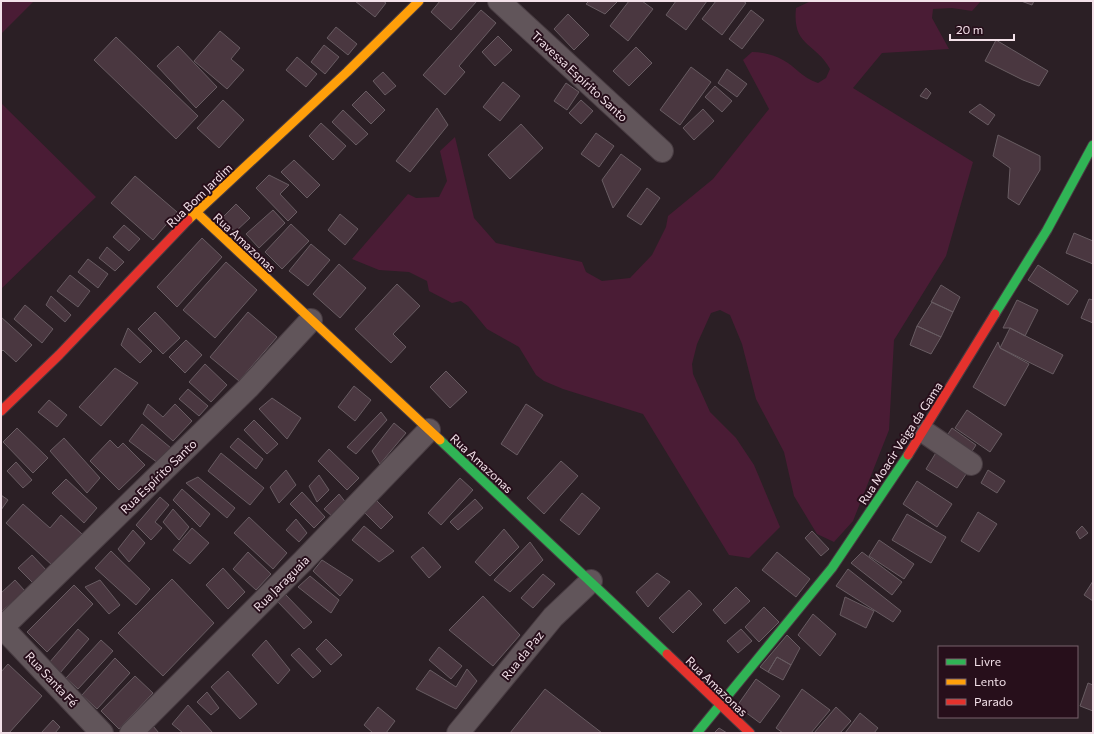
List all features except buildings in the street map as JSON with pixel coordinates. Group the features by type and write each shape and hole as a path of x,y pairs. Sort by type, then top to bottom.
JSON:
{"street":[{"name":"Rua Bom Jardim","path":"1,411 59,355 196,212 347,72 419,1"},
{"name":"Travessa Espírito Santo","path":"499,1 662,151"},
{"name":"Rua Moacir Veiga da Gama","path":"697,733 832,568 923,431 1047,230 1093,145"},
{"name":"Rua Amazonas","path":"196,212 591,581 750,733"},
{"name":"Rua Espírito Santo","path":"2,627 248,388 311,320"},
{"name":"Rua Jaraguaia","path":"131,733 298,566 429,430"},
{"path":"923,431 971,464"},
{"name":"Rua da Paz","path":"458,733 553,617 591,581"},
{"name":"Rua Santa Fé","path":"2,627 102,733"}],"shaded area":[{"path":"1,1 34,1 1,34"},
{"path":"811,1 981,1 972,11 952,8 933,9 932,18 949,49 882,53 853,88 973,162 946,256 894,340 889,430 853,521 834,542 817,534 794,496 784,452 756,399 742,344 730,315 720,310 711,313 697,344 692,364 693,374 710,412 736,438 754,465 780,527 749,558 729,555 643,414 563,389 544,381 536,375 519,347 487,329 468,306 461,301 452,303 429,291 427,281 409,272 379,270 352,259 408,194 416,198 439,197 447,181 440,151 455,137 474,218 496,243 582,262 586,272 602,281 630,278 652,255 666,227 668,216 713,179 769,109 743,60 752,52 764,53 783,60 812,81 818,83 826,78 830,69 824,60 801,37 796,21 796,8"},
{"path":"1,103 96,197 1,289"}],"traffic: fast":[{"path":"995,314 1047,230 1093,145"},
{"path":"440,440 667,654"},
{"path":"697,733 832,568 908,455"}],"traffic: slow":[{"path":"188,220 347,72 419,1"},
{"path":"196,212 440,440"}],"traffic: jam":[{"path":"1,411 59,355 188,220"},
{"path":"908,455 995,314"},
{"path":"667,654 750,733"}]}
